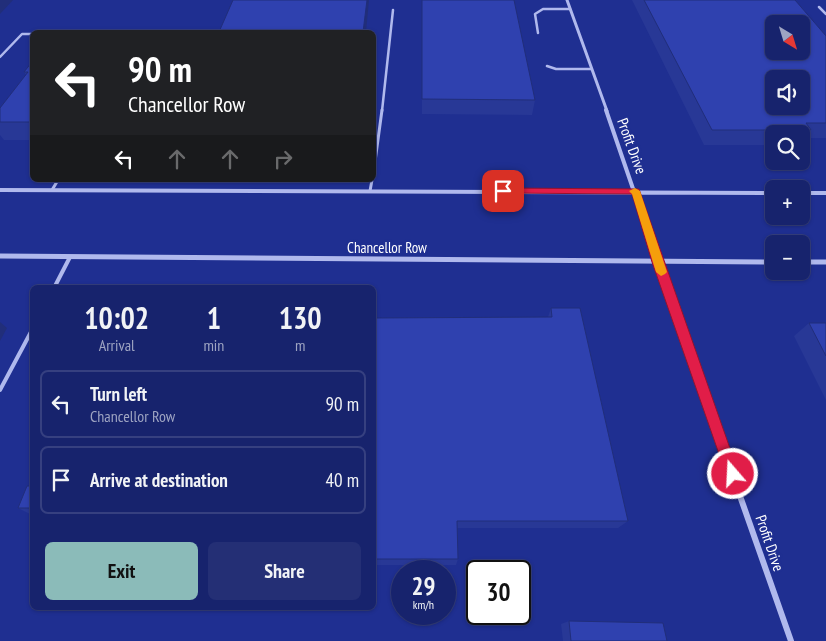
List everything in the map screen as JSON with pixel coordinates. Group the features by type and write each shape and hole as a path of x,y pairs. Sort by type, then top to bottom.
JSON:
{"street":[{"name":"Profit Drive","path":"567,0 791,641"},
{"path":"0,190 765,192"},
{"path":"810,193 826,193"},
{"name":"Chancellor Row","path":"0,256 765,262"},
{"path":"810,262 826,262"}],"lane":[{"path":"819,7 826,14"},
{"path":"538,33 535,14 543,9 570,9"},
{"path":"376,151 393,10"},
{"path":"0,57 22,34 30,34"},
{"path":"547,66 556,69 591,69"},
{"path":"52,190 57,182"},
{"path":"370,191 372,182"},
{"path":"56,285 70,257"},
{"path":"0,390 30,334"}],"building":[{"path":"233,0 367,0 363,30 220,30"},
{"path":"422,0 514,0 535,100 422,99"},
{"path":"644,0 795,0 808,15 765,15 765,60 810,60 810,17 826,36 826,123 765,125 765,130 712,130"},
{"path":"30,64 30,122 0,122 0,108 28,72 24,72"},
{"path":"551,308 580,308 628,521 457,521 458,559 376,559 376,318 552,317"},
{"path":"809,323 826,323 826,356"},
{"path":"27,486 30,486 30,508 18,508"},
{"path":"569,621 663,623 667,641 571,641"}],"slow traffic":[{"path":"633,191 635,191 661,272"}],"route":[{"path":"503,191 635,191 733,474"}]}
